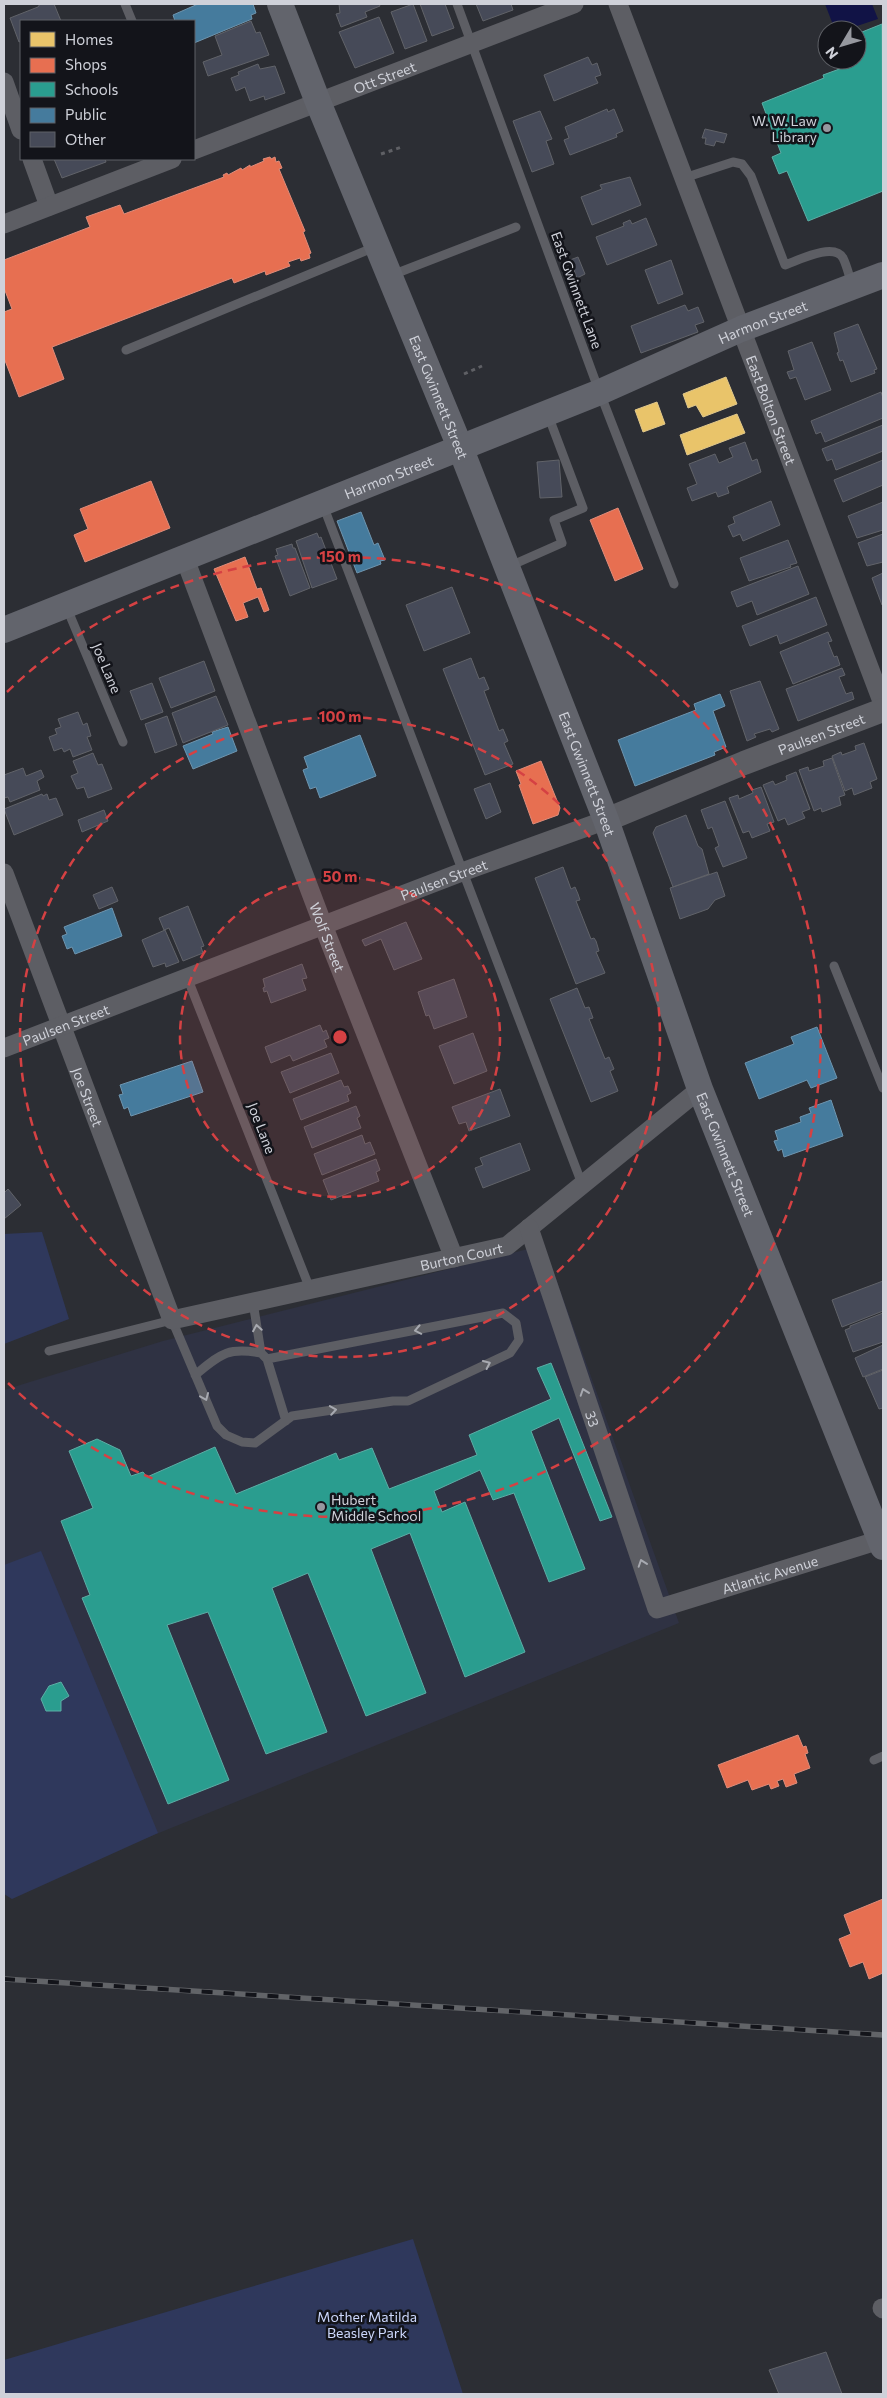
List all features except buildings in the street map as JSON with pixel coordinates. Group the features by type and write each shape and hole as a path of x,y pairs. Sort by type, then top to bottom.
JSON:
{"main road":[{"name":"East Gwinnett Street","path":"280,4 318,102 460,447 606,820 700,1089 882,1542"},
{"name":"Harmon Street","path":"4,630 600,392 741,329 883,275"}],"street":[{"name":"Ott Street","path":"195,150 574,4"},
{"name":"East Bolton Street","path":"618,4 883,704"},
{"path":"4,82 20,127"},
{"path":"32,160 49,206"},
{"path":"4,224 169,160"},
{"name":"Wolf Street","path":"184,559 323,925 454,1258"},
{"name":"Paulsen Street","path":"4,1048 462,872 606,820 744,763 883,710"},
{"name":"Joe Street","path":"4,873 172,1320"},
{"name":"Burton Court","path":"172,1320 507,1246 700,1089"},
{"name":"33","path":"529,1228 657,1609"},
{"name":"Atlantic Avenue","path":"657,1609 882,1542"}],"lane":[{"path":"125,4 132,20"},
{"name":"East Gwinnett Lane","path":"457,4 600,392 674,584"},
{"path":"684,178 733,162 742,164 751,176 785,265 825,251 836,251 842,257 853,287"},
{"path":"390,276 516,227"},
{"path":"126,350 378,246"},
{"path":"507,568 562,543 554,520 583,508 548,413"},
{"path":"323,504 582,1184"},
{"name":"Joe Lane","path":"65,605 123,742"},
{"path":"834,966 883,1088"},
{"name":"Joe Lane","path":"188,977 310,1289"},
{"path":"253,1302 264,1356 286,1421"},
{"path":"49,1352 172,1320 195,1375 217,1426 226,1435 242,1442 255,1443 292,1416 394,1401 408,1401 510,1353 519,1340 516,1323 503,1313 264,1356 234,1350 220,1356 195,1375"},
{"path":"874,1760 883,1756"}],"path":[{"path":"381,154 402,147"},
{"path":"464,374 482,366"}],"shaded area":[{"path":"825,4 872,4 878,19 867,23 867,20 831,20"},
{"name":"Hubert Middle School","path":"544,1245 679,1623 10,1893 4,1889 4,1390 163,1341"}],"green space":[{"path":"42,1232 69,1319 4,1344 4,1234"},
{"path":"41,1551 158,1833 12,1899 4,1894 4,1565"},
{"name":"Mother Matilda Beasley Park","path":"413,2239 463,2394 4,2394 4,2360"}],"railway":[{"path":"4,1979 883,2035"}],"place":[{"name":"W. W. Law Library","path":"827,128"},
{"name":"Hubert Middle School","path":"321,1507"}]}
